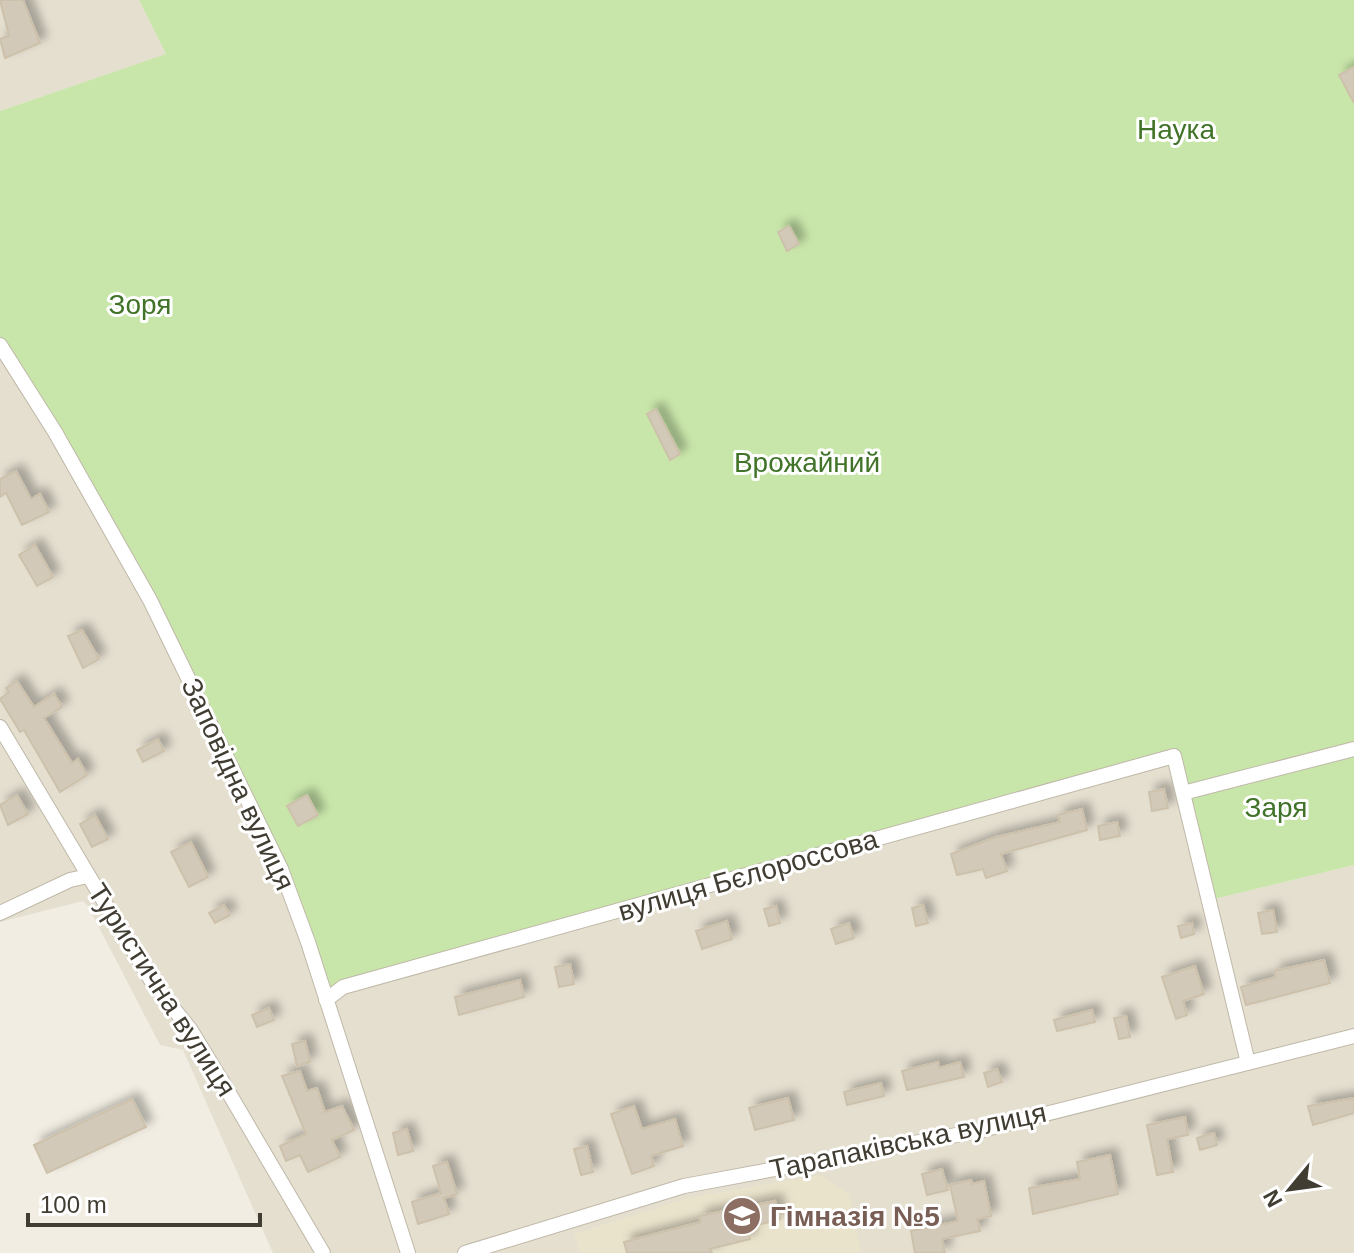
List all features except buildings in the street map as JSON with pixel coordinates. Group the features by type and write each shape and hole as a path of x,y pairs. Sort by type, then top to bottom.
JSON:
{"street":[{"name":"Заповідна вулиця","path":"0,345 55,432 150,600 281,869 408,1253"},
{"name":"Туристична вулиця","path":"0,727 152,982 190,1029 323,1253"},
{"path":"1248,1063 1183,793 1354,749"},
{"name":"вулиця Бєлороссова","path":"326,1000 343,987 1174,756 1183,793"},
{"path":"0,913 70,880 88,876"},
{"name":"Тарапаківська вулиця","path":"465,1253 684,1186 978,1131 1354,1036"}],"shaded area":[{"path":"0,0 139,0 167,54 0,111"},
{"path":"0,345 55,432 343,987 1177,755 1210,900 1354,865 1354,1253 273,1253 183,1050 160,1045 88,906 83,901 0,922"},
{"name":"Гімназія №5","path":"820,1175 849,1194 861,1253 580,1253 574,1234 688,1198"}],"green space":[{"name":"Врожайний","path":"139,0 1354,0 1354,865 1210,900 1177,755 343,987 326,1000 308,942 150,600 0,345 0,111 166,54"}],"place":[{"name":"Гімназія №5","path":"742,1216"}],"park label":[{"name":"Наука","path":"1176,129"},
{"name":"Зоря","path":"140,304"},
{"name":"Заря","path":"1276,807"}]}
